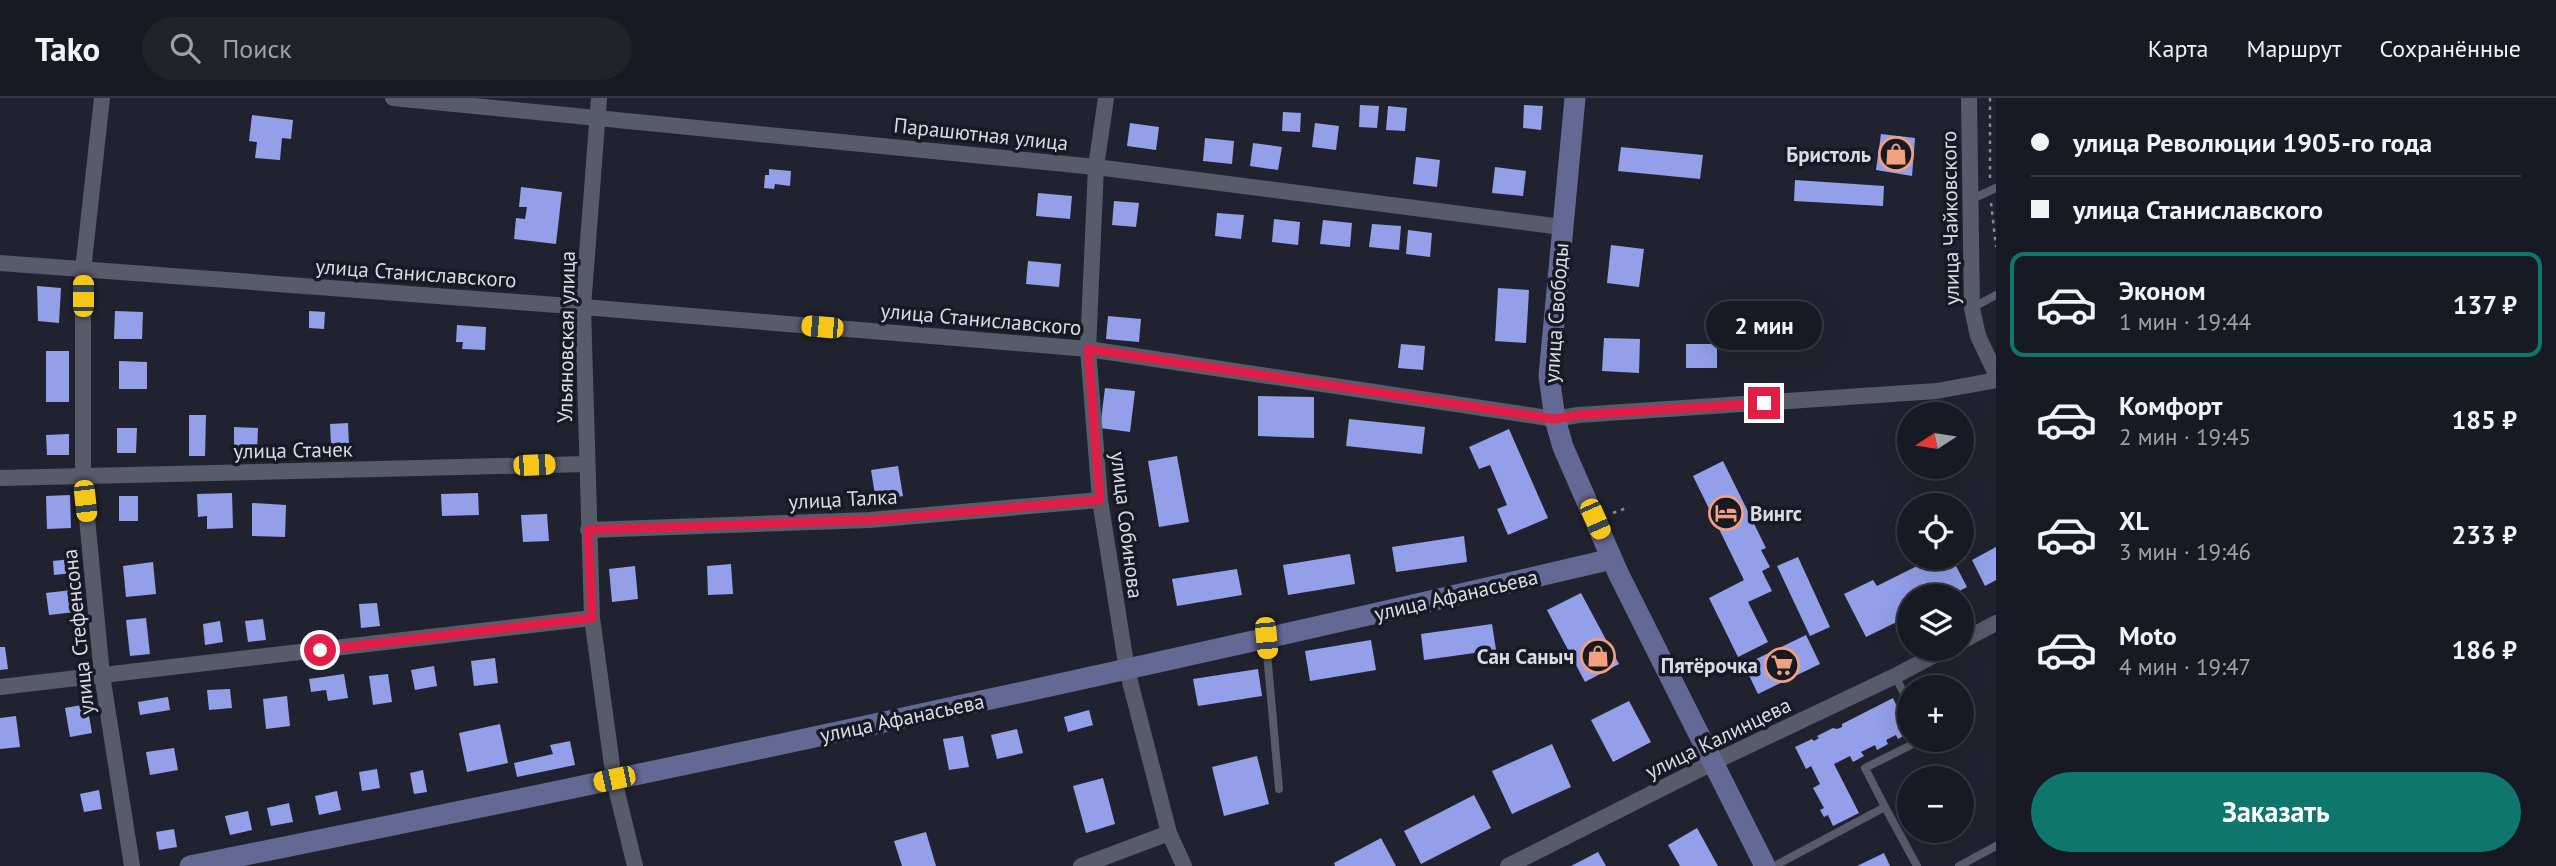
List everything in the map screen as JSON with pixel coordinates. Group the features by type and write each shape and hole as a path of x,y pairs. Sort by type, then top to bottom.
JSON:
{"street":[{"name":"улица Стефенсона","path":"102,98 83,270 83,476 102,675 132,866"},
{"name":"Парашютная улица","path":"393,98 1096,167 1562,226"},
{"name":"Ульяновская улица","path":"599,98 583,307 592,618 614,779 635,866"},
{"name":"улица Собинова","path":"1106,98 1096,167 1088,349 1100,500 1127,670 1170,833 1184,866"},
{"name":"улица Свободы","path":"1575,98 1549,376 1555,419 1563,447 1612,559 1774,866"},
{"name":"улица Чайковского","path":"1969,98 1972,308 1978,336 1996,374"},
{"name":"улица Станиславского","path":"0,263 1088,349 1555,419 1578,415 1937,391 1996,380"},
{"name":"улица Стачек","path":"0,478 587,464"},
{"name":"улица Талка","path":"588,530 870,520 1100,500"},
{"name":"улица Афанасьева","path":"190,866 1127,670 1612,559"},
{"path":"0,687 592,618"},
{"path":"1974,635 1996,623"},
{"name":"улица Калинцева","path":"1508,866 1719,759 1923,661"},
{"path":"1081,866 1170,833"}],"lane":[{"path":"1970,200 1993,189"},
{"path":"1972,308 1996,295"},
{"path":"1266,638 1279,789"},
{"path":"1895,676 1897,680"},
{"path":"1897,752 1865,768 1917,866"},
{"path":"1774,866 1885,807"},
{"path":"1959,866 1996,846"}],"path":[{"path":"1990,98 1996,247"}],"building":[{"path":"1360,105 1379,106 1377,128 1359,127"},
{"path":"1524,105 1543,106 1541,130 1523,128"},
{"path":"1388,106 1407,108 1405,131 1386,130"},
{"path":"1283,112 1301,113 1300,132 1282,131"},
{"path":"252,115 293,120 291,139 282,138 280,160 255,158 257,142 249,141"},
{"path":"1130,123 1159,127 1156,150 1127,146"},
{"path":"1315,123 1339,126 1336,150 1312,147"},
{"name":"Бристоль","path":"1881,134 1915,138 1912,176 1876,170"},
{"path":"1205,138 1234,141 1232,164 1203,161"},
{"path":"1253,143 1282,147 1278,170 1250,166"},
{"path":"1621,147 1703,155 1700,179 1618,171"},
{"path":"1416,157 1440,160 1437,187 1413,184"},
{"path":"1495,167 1526,171 1523,196 1492,193"},
{"path":"769,169 791,171 790,186 775,184 774,189 764,188 765,175 769,175"},
{"path":"1795,180 1884,186 1883,206 1794,201"},
{"path":"521,187 562,192 556,244 514,239 516,218 525,219 527,207 519,207"},
{"path":"1038,193 1072,196 1070,219 1036,216"},
{"path":"1114,201 1139,203 1136,227 1112,225"},
{"path":"1217,213 1244,215 1241,239 1215,236"},
{"path":"1274,219 1300,222 1298,245 1272,242"},
{"path":"1323,220 1352,223 1350,247 1320,244"},
{"path":"1372,224 1401,226 1399,250 1369,247"},
{"path":"1408,230 1432,233 1430,257 1406,254"},
{"path":"1611,245 1644,249 1639,287 1607,283"},
{"path":"1028,261 1061,264 1059,287 1026,284"},
{"path":"37,286 61,288 59,323 38,321"},
{"path":"1498,288 1529,290 1526,343 1495,341"},
{"path":"1736,303 1797,305 1797,343 1734,342"},
{"path":"115,311 143,312 142,339 114,339"},
{"path":"309,311 325,312 324,329 309,328"},
{"path":"1108,316 1141,319 1139,342 1106,339"},
{"path":"457,325 486,327 485,350 462,349 463,342 456,342"},
{"path":"1604,338 1640,339 1639,373 1602,371"},
{"path":"1401,344 1425,346 1423,370 1398,368"},
{"path":"1686,344 1717,344 1717,368 1686,368"},
{"path":"46,351 69,351 69,402 46,402"},
{"path":"119,361 147,362 147,389 119,389"},
{"path":"1105,388 1135,391 1130,432 1100,428"},
{"path":"1258,396 1314,397 1314,438 1258,436"},
{"path":"189,415 206,415 205,456 189,456"},
{"path":"1349,419 1425,427 1422,454 1346,446"},
{"path":"348,423 349,445 331,445 330,424"},
{"path":"234,427 258,428 257,453 234,452"},
{"path":"117,428 137,428 136,453 117,453"},
{"path":"1509,429 1548,518 1508,535 1497,509 1507,505 1490,465 1479,469 1469,447"},
{"path":"69,434 69,455 47,455 46,435"},
{"path":"1177,456 1189,522 1159,527 1148,461"},
{"path":"1723,461 1766,548 1761,550 1770,567 1762,571 1772,591 1748,602 1768,642 1738,657 1709,598 1744,580 1693,476"},
{"path":"898,466 903,496 876,501 871,470"},
{"path":"232,493 233,528 207,529 207,516 198,517 197,494"},
{"path":"478,493 479,515 442,516 441,494"},
{"path":"70,495 71,528 47,529 46,496"},
{"path":"119,496 138,496 138,521 119,521"},
{"path":"252,503 286,505 285,537 252,536"},
{"path":"547,514 549,541 523,542 521,515"},
{"path":"1464,536 1467,562 1396,572 1392,547"},
{"path":"1996,547 1996,580 1985,586 1974,559"},
{"path":"1350,554 1355,584 1288,595 1283,565"},
{"path":"1798,557 1830,627 1810,636 1777,566"},
{"path":"71,559 73,573 54,575 53,561"},
{"path":"153,562 156,594 126,597 123,566"},
{"path":"731,564 733,594 708,595 707,566"},
{"path":"635,566 638,599 612,602 609,569"},
{"path":"1237,569 1242,595 1177,606 1172,579"},
{"path":"1909,570 1958,570 1965,584 1897,584 1897,622 1866,637 1844,594 1873,580 1877,586"},
{"path":"72,590 75,612 49,615 46,593"},
{"path":"1581,593 1619,664 1585,682 1547,610"},
{"path":"377,603 380,626 361,628 359,604"},
{"path":"146,618 150,654 130,656 126,620"},
{"path":"263,619 266,640 248,642 245,621"},
{"path":"220,621 223,642 205,645 203,624"},
{"path":"1492,624 1496,650 1424,660 1421,634"},
{"name":"Пятёрочка","path":"1806,635 1820,664 1758,694 1744,665"},
{"path":"1371,640 1376,670 1310,681 1305,651"},
{"path":"0,647 5,647 8,669 0,670"},
{"path":"495,658 498,683 474,686 471,661"},
{"path":"434,666 437,686 415,690 411,670"},
{"path":"1258,669 1262,696 1198,706 1193,679"},
{"path":"344,674 348,698 328,701 326,690 311,692 309,679"},
{"path":"388,674 392,702 373,705 369,676"},
{"path":"230,689 232,708 209,710 207,690"},
{"path":"287,696 290,726 266,729 263,699"},
{"path":"168,697 170,710 140,715 138,702"},
{"path":"1893,698 1897,707 1897,737 1896,735 1886,740 1888,744 1877,750 1875,745 1861,752 1864,756 1853,762 1850,756 1834,764 1859,813 1833,826 1828,815 1824,817 1820,810 1824,808 1813,788 1820,784 1811,766 1806,769 1795,747 1812,739 1814,741 1819,738 1817,736 1833,728 1842,727 1842,724"},
{"path":"1629,701 1651,742 1613,762 1591,720"},
{"path":"87,704 92,733 70,737 65,708"},
{"path":"1089,710 1093,725 1068,732 1064,717"},
{"path":"16,716 20,747 0,749 0,718"},
{"path":"500,724 508,763 467,772 459,733"},
{"path":"1017,729 1023,753 997,759 991,735"},
{"path":"963,736 969,767 949,770 943,739"},
{"path":"570,741 575,765 517,777 514,763 553,754 550,745"},
{"path":"1552,744 1571,787 1512,814 1492,771"},
{"path":"174,748 178,770 150,775 146,752"},
{"path":"1257,756 1269,804 1224,816 1212,767"},
{"path":"377,769 380,788 362,791 359,772"},
{"path":"423,770 427,792 414,794 410,773"},
{"path":"1103,778 1115,824 1086,833 1073,786"},
{"path":"99,790 102,809 84,812 80,794"},
{"path":"337,791 341,810 319,815 315,796"},
{"path":"1474,795 1491,828 1421,864 1404,831"},
{"path":"289,803 293,822 271,826 267,808"},
{"path":"248,811 252,830 230,835 225,816"},
{"path":"1697,828 1718,866 1680,866 1668,845"},
{"path":"174,829 177,847 159,850 156,832"},
{"path":"926,832 936,866 902,866 894,841"},
{"path":"1381,838 1396,866 1335,866 1334,863"},
{"path":"1598,852 1606,866 1571,866"},
{"path":"1884,853 1890,866 1857,866"}],"place":[{"name":"Бристоль","path":"1896,154"},
{"name":"Вингс","path":"1726,513"},
{"name":"Сан Саныч","path":"1598,656"},
{"name":"Пятёрочка","path":"1782,665"}],"route":[{"path":"320,650 592,618 588,530 870,520 1100,500 1088,349 1555,419 1578,415 1764,403"}]}
